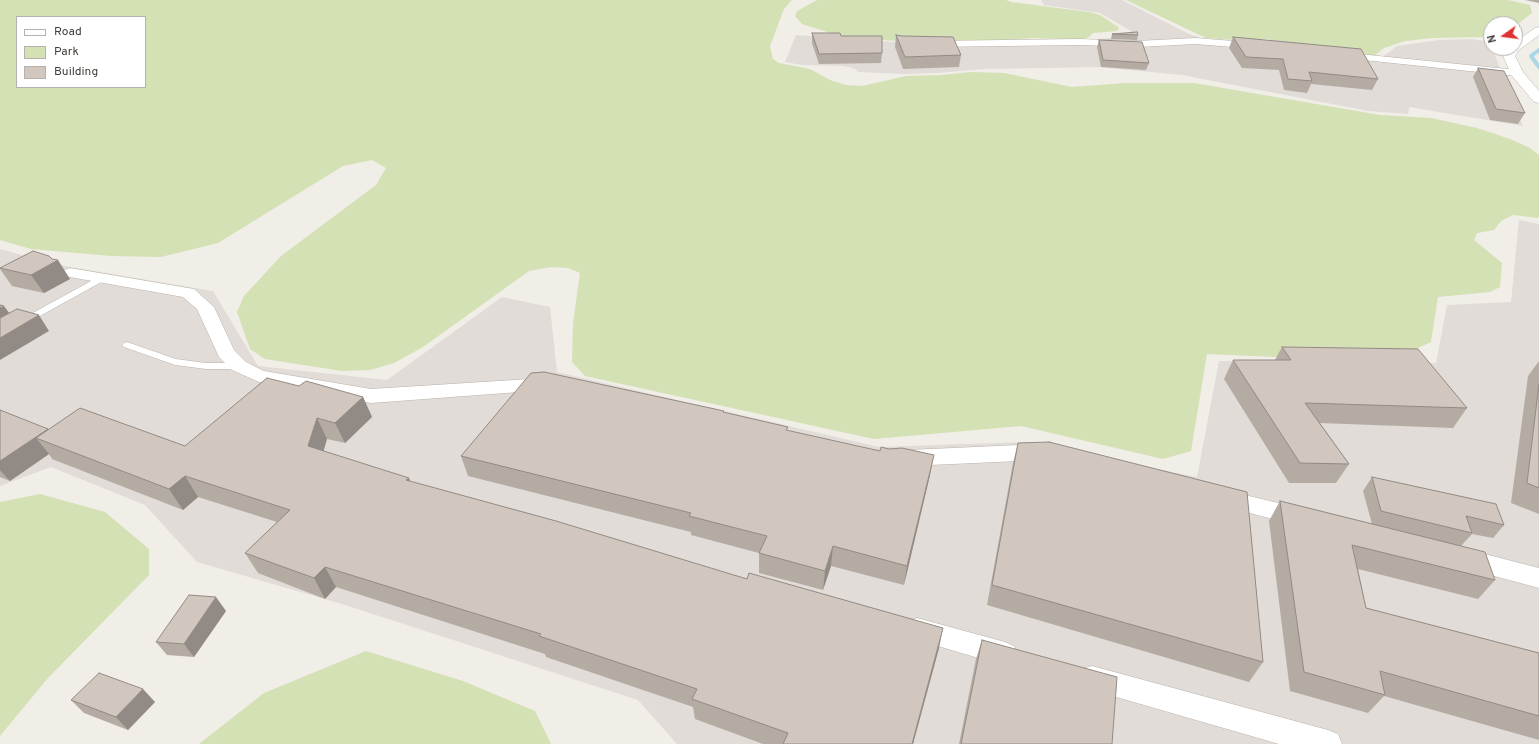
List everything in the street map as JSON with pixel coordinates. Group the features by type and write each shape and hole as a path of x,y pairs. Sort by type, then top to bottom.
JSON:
{"street":[{"path":"1523,42 1539,30"},
{"path":"923,44 1079,42 1137,44 1196,41 1269,47"},
{"path":"1327,53 1517,73"},
{"path":"1509,56 1517,73 1539,99"},
{"path":"70,273 188,293 205,307 226,353 239,366 259,376 371,396 534,384 556,383 564,385"},
{"path":"886,459 1043,452 1059,456"},
{"path":"1206,493 1314,521"},
{"path":"1446,554 1539,578"},
{"path":"892,622 1030,661"},
{"path":"1068,672 1328,744"}],"lane":[{"path":"0,335 102,278"},
{"path":"127,345 175,362 206,366 239,366"}],"shaded area":[{"path":"1041,0 1122,0 1189,34 1209,41 1381,58 1397,46 1440,40 1472,39 1483,41 1483,56 1495,56 1523,126 1409,107 1408,114 1368,111 1182,75 1098,67 985,69 905,74 858,72 855,69 844,66 802,65 785,62 796,35 951,46 1098,44 1103,39 1130,35 1131,31 1100,13 1044,5"},
{"path":"1519,220 1539,224 1539,744 677,744 638,700 342,604 197,562 145,505 51,467 0,486 0,249 59,265 213,291 258,366 387,380 502,297 550,307 557,372 879,447 1025,442 1197,477 1219,361 1436,363 1447,305 1511,302"}],"green space":[{"path":"0,0 792,0 784,9 770,46 773,59 779,63 810,69 830,80 846,85 862,86 906,76 972,72 1004,73 1072,87 1126,83 1194,83 1380,115 1431,118 1477,128 1510,139 1530,148 1539,155 1539,218 1513,215 1501,221 1494,230 1477,233 1474,240 1502,263 1500,287 1490,292 1438,297 1431,342 1389,362 1207,354 1191,451 1163,459 1021,426 874,439 585,376 572,362 573,323 580,273 568,268 552,267 529,271 423,347 394,363 370,370 342,371 265,359 250,349 237,312 244,296 281,256 376,185 386,168 372,160 343,166 218,243 161,257 111,256 31,249 0,240"},
{"path":"817,0 1006,0 1011,2 1089,12 1100,15 1119,29 1117,31 1093,33 1089,37 1082,40 1032,38 994,41 900,41 865,39 837,35 802,24 795,16 797,11"},
{"path":"1126,0 1508,0 1530,5 1532,13 1523,20 1523,16 1483,16 1483,37 1433,38 1405,41 1384,48 1373,57 1266,39 1250,41 1206,38"},
{"path":"40,494 105,512 149,549 149,575 48,678 0,736 0,502"},
{"path":"366,651 463,681 535,711 551,744 199,744 264,693"}],"building":[{"path":"1137,32 1138,35 1112,34"},
{"path":"812,33 840,33 841,36 882,36 882,53 819,54"},
{"path":"896,35 953,37 961,55 905,57"},
{"path":"1233,37 1361,49 1378,79 1309,72 1312,81 1288,79 1283,59 1246,57"},
{"path":"1099,40 1142,42 1149,63 1103,60"},
{"path":"1478,68 1504,71 1525,113 1496,109"},
{"path":"33,251 58,260 31,275 0,268"},
{"path":"17,309 39,315 0,338 0,318"},
{"path":"1282,347 1418,349 1467,408 1305,403 1349,464 1300,463 1233,360 1291,360"},
{"path":"544,372 724,411 723,412 788,427 786,430 880,451 881,447 889,449 902,448 934,455 907,566 833,546 825,571 759,553 767,536 689,516 691,513 461,456 531,373"},
{"path":"267,378 299,386 306,381 363,397 335,423 317,418 308,446 409,478 406,480 556,521 747,579 749,573 943,628 912,744 783,744 788,733 692,699 697,689 539,636 541,634 325,567 314,578 245,553 290,510 185,476 169,489 36,438 80,408 185,446"},
{"path":"1539,384 1539,488 1527,483"},
{"path":"0,410 48,429 0,461"},
{"path":"1049,442 1247,492 1263,662 992,585 1018,443"},
{"path":"1372,477 1496,504 1504,525 1466,516 1472,533 1381,511"},
{"path":"1280,501 1485,552 1495,580 1352,545 1366,608 1539,653 1539,716 1380,671 1385,695 1304,672"},
{"path":"189,595 216,597 184,644 156,642"},
{"path":"982,640 1117,677 1112,744 961,744"},
{"path":"99,673 143,689 116,717 71,700"}],"waterway":[{"path":"1539,50 1531,56 1539,67"}]}
